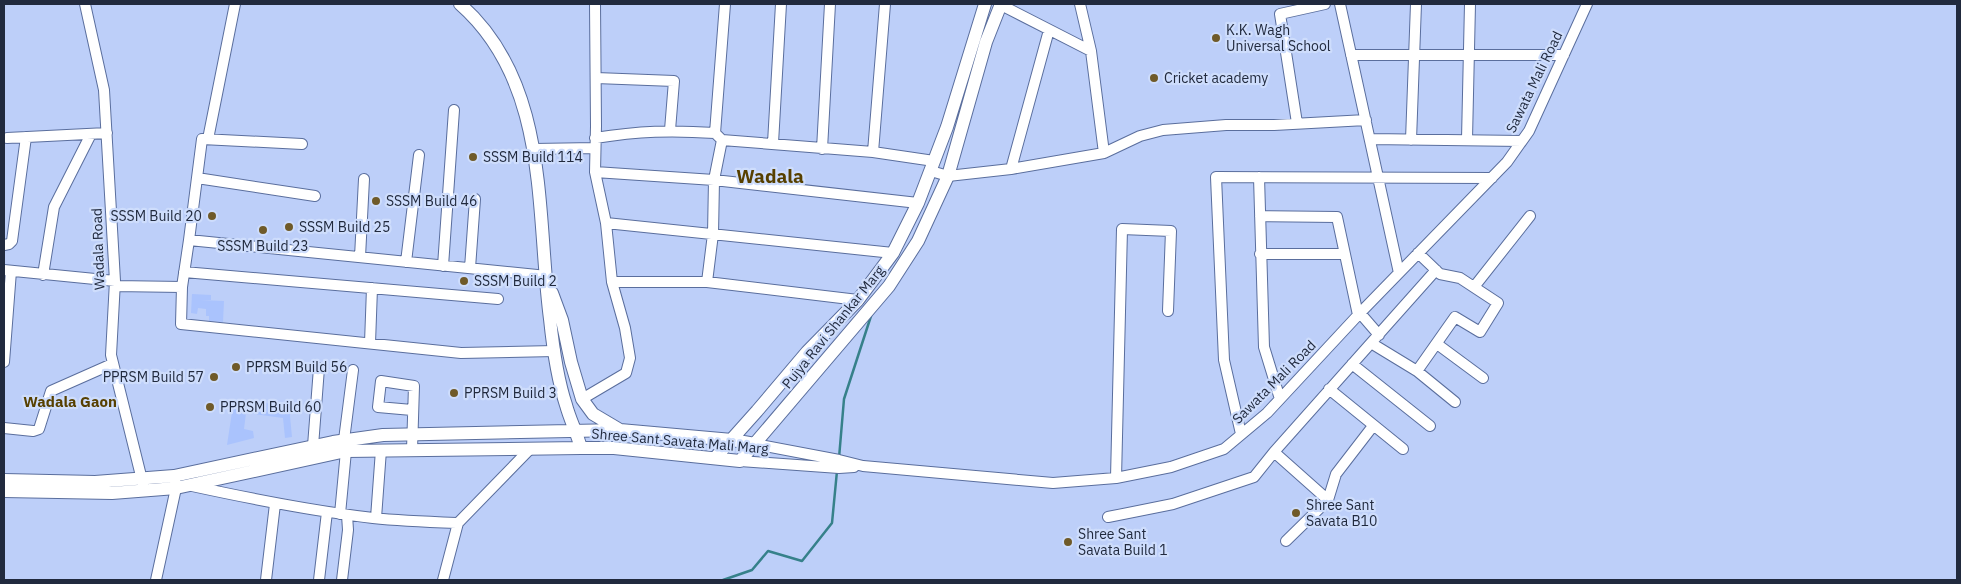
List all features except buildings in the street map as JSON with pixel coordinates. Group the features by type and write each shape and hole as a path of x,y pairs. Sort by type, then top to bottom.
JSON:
{"main road":[{"name":"Shree Sant Savata Mali Marg","path":"460,4 480,25 511,74 521,98 534,149 550,318 555,351 566,405 581,448 614,448 740,461"},
{"path":"715,458 807,352 858,300 893,253 918,203 947,127 985,4"},
{"name":"Pujya Ravi Shankar Marg","path":"740,461 889,286 918,241 948,176 981,58 1001,4"},
{"name":"Shree Sant Savata Mali Marg","path":"546,276 562,320 571,362 582,399 593,414 620,430 732,440 755,444"},
{"path":"175,482 192,486 383,435 620,430"},
{"path":"4,491 58,493 175,482 313,446 345,446 381,450 581,448"},
{"path":"4,480 117,482 144,485"}],"street":[{"name":"Wadala Road","path":"85,4 102,80 107,133 115,283 110,345 112,364 144,485"},
{"path":"208,139 234,4"},
{"path":"582,399 626,372 630,358 625,328 612,282 606,222 595,172 596,78 594,4"},
{"path":"707,282 713,234 714,180 719,136 725,4"},
{"path":"773,143 781,4"},
{"path":"822,149 830,4"},
{"path":"873,152 885,4"},
{"path":"1001,4 1091,51"},
{"path":"1080,4 1091,51 1104,153"},
{"path":"1297,123 1280,14 1324,4"},
{"path":"1340,4 1399,273"},
{"path":"1411,140 1416,4"},
{"path":"1467,139 1470,4"},
{"name":"Sawata Mali Road","path":"755,444 863,466 1053,483 1116,478 1171,467 1224,449 1267,413 1359,314 1507,162 1529,131 1587,4"},
{"path":"1011,169 1049,30"},
{"path":"1351,55 1564,55"},
{"path":"596,78 674,81 670,130"},
{"path":"443,266 454,110"},
{"path":"534,149 595,143 641,131 670,130 768,144 873,152 932,166 948,176 1011,169 1104,153 1140,136 1163,130 1226,125 1366,120"},
{"path":"8,138 107,133"},
{"path":"43,274 54,207 91,134"},
{"path":"4,245 12,241 26,137"},
{"path":"302,144 202,138 182,287 181,324 461,353 555,351"},
{"path":"1370,139 1522,141"},
{"path":"406,262 418,155"},
{"path":"595,172 714,180 918,203"},
{"path":"1241,434 1224,360 1216,177 1492,178"},
{"path":"1259,177 1264,347 1280,399"},
{"path":"197,178 316,196"},
{"path":"360,257 364,179"},
{"path":"470,268 475,199"},
{"path":"1260,216 1337,216 1359,314 1378,335"},
{"path":"1474,287 1530,216"},
{"path":"606,222 893,253"},
{"path":"1116,478 1122,229 1171,231 1168,311"},
{"path":"189,240 546,276"},
{"path":"1260,254 1345,254"},
{"path":"1417,371 1438,344 1455,317 1480,332 1498,303 1460,278 1440,274 1418,254"},
{"path":"1108,517 1173,504 1254,477 1436,270"},
{"path":"4,362 7,271 115,283 182,287"},
{"path":"184,272 498,299"},
{"path":"612,282 707,282 858,300"},
{"path":"370,343 372,288"},
{"path":"1371,343 1417,371 1455,402"},
{"path":"1438,344 1482,378"},
{"path":"4,428 33,431 39,429 51,391 112,364"},
{"path":"1352,364 1430,426"},
{"path":"313,446 319,368"},
{"path":"342,580 348,530 344,514 345,446 353,370"},
{"path":"1329,390 1403,449"},
{"path":"412,410 412,450"},
{"path":"1286,541 1328,500 1336,474 1373,426"},
{"path":"443,580 458,523 530,449"},
{"path":"376,518 381,450"},
{"path":"1274,452 1328,500"},
{"name":"Shree Sant Savata Mali Marg","path":"740,461 838,468 863,466"},
{"path":"156,580 175,482"},
{"path":"192,486 275,504 327,512 376,518 458,523"},
{"path":"266,580 275,504"},
{"path":"319,580 327,512"}],"shaded area":[{"path":"192,294 211,295 211,300 200,300 224,301 223,322 209,321 209,316 206,316 206,309 198,308 197,314 191,313"},
{"path":"234,399 289,406 292,437 285,438 283,418 246,413 244,429 253,431 254,438 227,445"}],"waterway":[{"path":"839,458 844,399 871,316"},
{"path":"723,580 752,570 768,551 802,561 832,523 837,471"}],"place":[{"name":"K.K. Wagh Universal School","path":"1216,38"},
{"name":"Cricket academy","path":"1154,78"},
{"name":"SSSM Build 114","path":"473,157"},
{"name":"SSSM Build 46","path":"376,201"},
{"name":"SSSM Build 20","path":"212,216"},
{"name":"SSSM Build 25","path":"289,227"},
{"name":"SSSM Build 23","path":"263,230"},
{"name":"SSSM Build 2","path":"464,281"},
{"name":"PPRSM Build 56","path":"236,367"},
{"name":"PPRSM Build 57","path":"214,377"},
{"name":"PPRSM Build 3","path":"454,393"},
{"name":"PPRSM Build 60","path":"210,407"},
{"name":"Shree Sant Savata B10","path":"1296,513"},
{"name":"Shree Sant Savata Build 1","path":"1068,542"}],"district":[{"name":"Wadala","path":"770,176"},
{"name":"Wadala Gaon","path":"70,402"}]}
